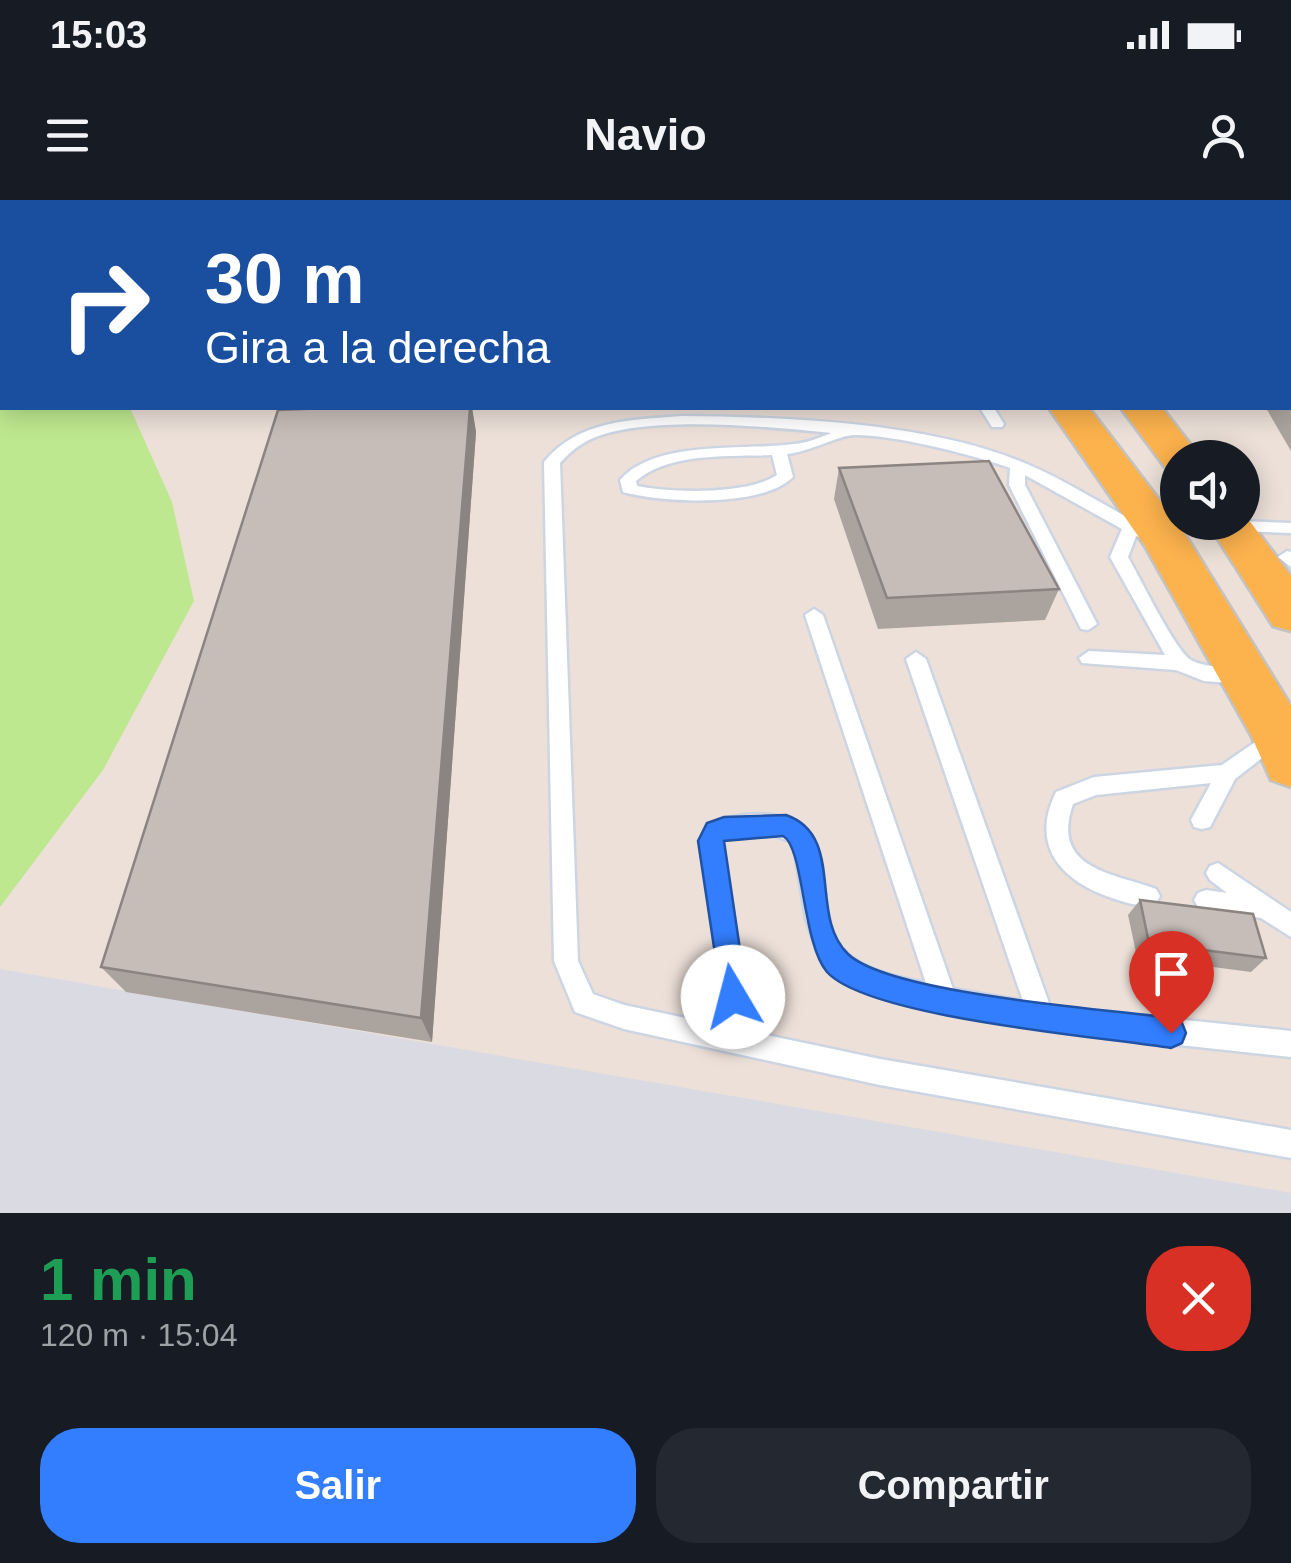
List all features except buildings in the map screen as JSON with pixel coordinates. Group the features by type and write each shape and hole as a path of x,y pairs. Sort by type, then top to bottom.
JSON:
{"main road":[{"path":"1070,410 1148,536 1245,677 1285,749"},
{"path":"1143,410 1166,440"},
{"path":"1242,540 1291,614"}],"lane":[{"path":"988,410 997,424"},
{"path":"1180,663 1119,556 1148,536 1058,482 1018,466 900,436 718,421 635,423 571,442 552,462 566,961 584,1002 624,1017 880,1072 1291,1144"},
{"path":"778,450 785,478 770,488 670,495 642,495 630,490 628,480 634,471 654,463 810,446 847,432"},
{"path":"1018,466 1017,485 1088,624"},
{"path":"1260,526 1291,528"},
{"path":"814,615 944,1000"},
{"path":"1088,658 1180,663 1204,674 1245,677"},
{"path":"916,659 1040,1014"},
{"path":"1148,896 1104,889 1070,863 1060,840 1057,809 1064,798 1094,786 1227,773 1285,749"},
{"path":"1202,820 1227,773"},
{"path":"733,997 711,841 716,831 724,828 786,825 798,832 805,843 819,925 838,963 878,985 944,1000 1204,1038 1291,1044"},
{"path":"1218,874 1291,926"},
{"path":"1206,900 1266,909"}],"shaded area":[{"path":"0,969 1291,1193 1291,1213 0,1213"}],"green space":[{"path":"0,410 131,410 172,502 194,601 103,770 0,907"}],"route":[{"path":"733,997 711,841 716,831 724,828 786,825 798,832 805,843 819,925 838,963 878,985 944,1000 1171,1033"}]}
